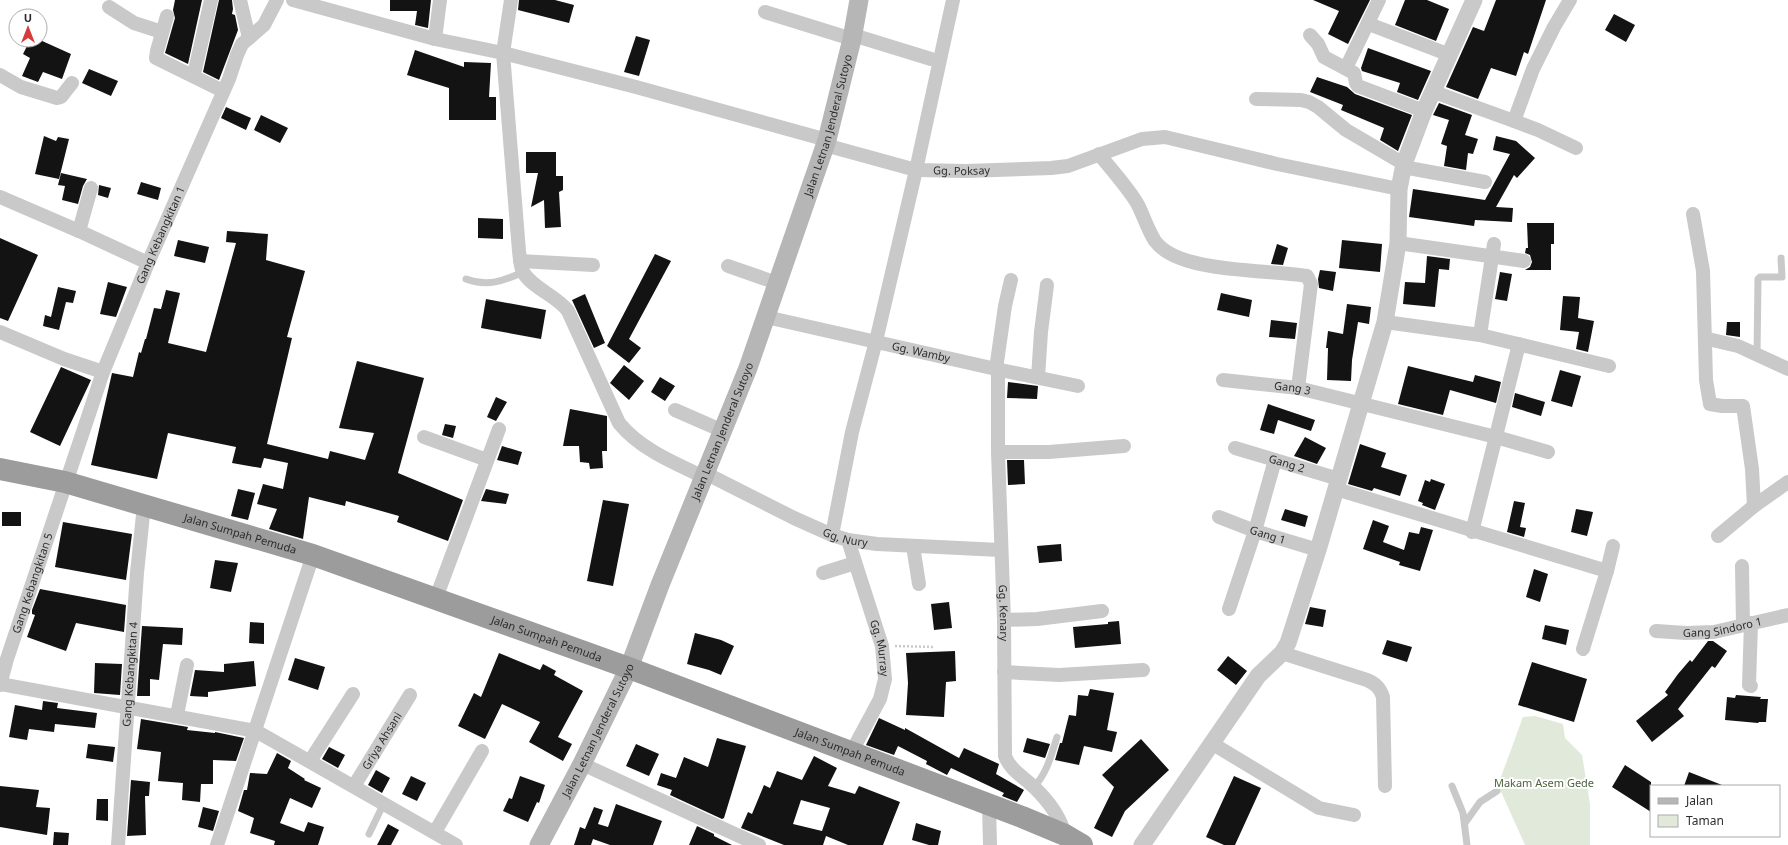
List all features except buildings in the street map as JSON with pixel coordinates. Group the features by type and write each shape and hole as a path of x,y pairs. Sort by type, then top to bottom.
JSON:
{"highway":[{"name":"Jalan Sumpah Pemuda","path":"0,469 65,482 314,555 629,668 1022,817 1065,836"}],"main road":[{"name":"Jalan Letnan Jenderal Sutoyo","path":"539,845 582,764 629,668 660,585 748,368 826,143 860,0"}],"street":[{"path":"195,70 211,0"},
{"path":"240,0 249,38"},
{"name":"Gang Kebangkitan 1","path":"65,482 103,372 148,263 234,66 237,55 242,44 264,25 277,0"},
{"name":"Gg. Poksay","path":"293,0 434,39 503,53 826,143 916,170 944,171 1051,168 1068,166 1142,139 1165,137 1277,164 1399,189"},
{"path":"434,39 440,0"},
{"path":"511,0 503,53 522,267 593,265"},
{"path":"832,535 852,432 876,341 916,170 953,0"},
{"path":"1346,68 1379,0"},
{"path":"1514,121 1532,69 1570,0"},
{"path":"1142,845 1213,744 1258,676 1282,653 1288,643 1318,550 1385,322 1398,243 1399,189 1403,165 1424,110 1434,92 1450,55 1471,1"},
{"path":"109,7 134,23 162,32"},
{"path":"765,12 931,59"},
{"path":"167,16 156,54 158,60 223,92"},
{"path":"1369,22 1374,26 1450,55"},
{"path":"1310,35 1318,44 1324,57 1354,73 1358,86 1424,110"},
{"path":"0,75 21,86 57,98 61,97 72,83"},
{"path":"1434,92 1538,130 1576,148"},
{"path":"1256,99 1301,100 1309,102 1318,107 1346,130 1403,165 1485,182"},
{"path":"1099,154 1137,204 1156,242 1170,253 1185,261 1205,266 1307,276 1311,284 1311,290 1298,388"},
{"path":"79,231 91,188"},
{"path":"0,197 148,263"},
{"path":"1693,214 1703,271 1706,380 1710,404 1722,406 1743,406 1752,469 1754,506"},
{"path":"1398,243 1493,250 1524,261"},
{"path":"1480,335 1493,250"},
{"path":"728,266 777,283"},
{"name":"Gg, Nury","path":"522,267 528,278 556,299 568,312 619,423 624,430 655,452 794,518 832,535 848,540 913,546 1000,550"},
{"name":"Gg. Kenary","path":"1011,280 1005,306 997,369 1000,550 1004,620 1006,756 1010,765 1042,796 1061,821 1065,836"},
{"path":"1038,377 1041,332 1047,285"},
{"name":"Gg. Wamby","path":"766,317 1078,386"},
{"path":"1385,322 1480,335 1609,366"},
{"path":"0,332 64,359 103,372"},
{"path":"1705,336 1738,346 1788,369"},
{"path":"1472,532 1519,344"},
{"name":"Gang 3","path":"1223,380 1298,388 1496,437 1548,452"},
{"path":"675,410 723,431"},
{"path":"436,598 499,429"},
{"path":"424,437 487,460"},
{"path":"998,452 1049,452 1124,446"},
{"name":"Gang 2","path":"1235,448 1275,460 1337,484 1472,532 1607,572"},
{"path":"1228,609 1255,531 1275,460"},
{"name":"Gang Kebangkitan 5","path":"0,684 65,482"},
{"path":"1718,536 1754,506 1788,482"},
{"name":"Gang Kebangkitan 4","path":"118,845 137,573 144,505"},
{"name":"Gang 1","path":"1219,517 1255,531 1318,550"},
{"name":"Gg. Murray","path":"848,540 882,646 885,662 885,679 877,704 851,753"},
{"path":"913,546 919,584"},
{"path":"1583,649 1607,572 1613,546"},
{"path":"217,845 314,555"},
{"path":"822,573 855,564"},
{"path":"1742,566 1747,624 1749,686 1751,686"},
{"path":"1004,620 1037,619 1102,611"},
{"name":"Gang Sindoro 1","path":"1656,631 1699,633 1714,632 1788,615"},
{"path":"1282,653 1367,680 1375,684 1380,690 1383,698 1386,786"},
{"path":"177,715 187,665"},
{"path":"1004,672 1059,675 1143,670"},
{"path":"0,684 177,715 256,731 436,832 456,845"},
{"path":"310,761 353,694"},
{"name":"Griya Ahsani","path":"354,786 410,695"},
{"path":"1213,744 1282,785 1312,805 1354,816"},
{"path":"436,832 482,751"},
{"path":"582,764 759,845"},
{"path":"989,805 990,845"}],"lane":[{"path":"1757,354 1758,279 1760,277 1782,277 1781,258"},
{"path":"466,279 483,283 499,282 522,267"},
{"path":"1042,796 1040,781 1048,765 1057,737"},
{"path":"1452,786 1463,813 1467,845"},
{"path":"1464,824 1480,802 1497,791"},
{"path":"369,834 384,803"}],"path":[{"path":"882,646 935,647"}],"green space":[{"name":"Makam Asem Gede","path":"1535,716 1563,724 1565,738 1582,755 1590,804 1590,845 1525,845 1498,785 1523,717"}]}
